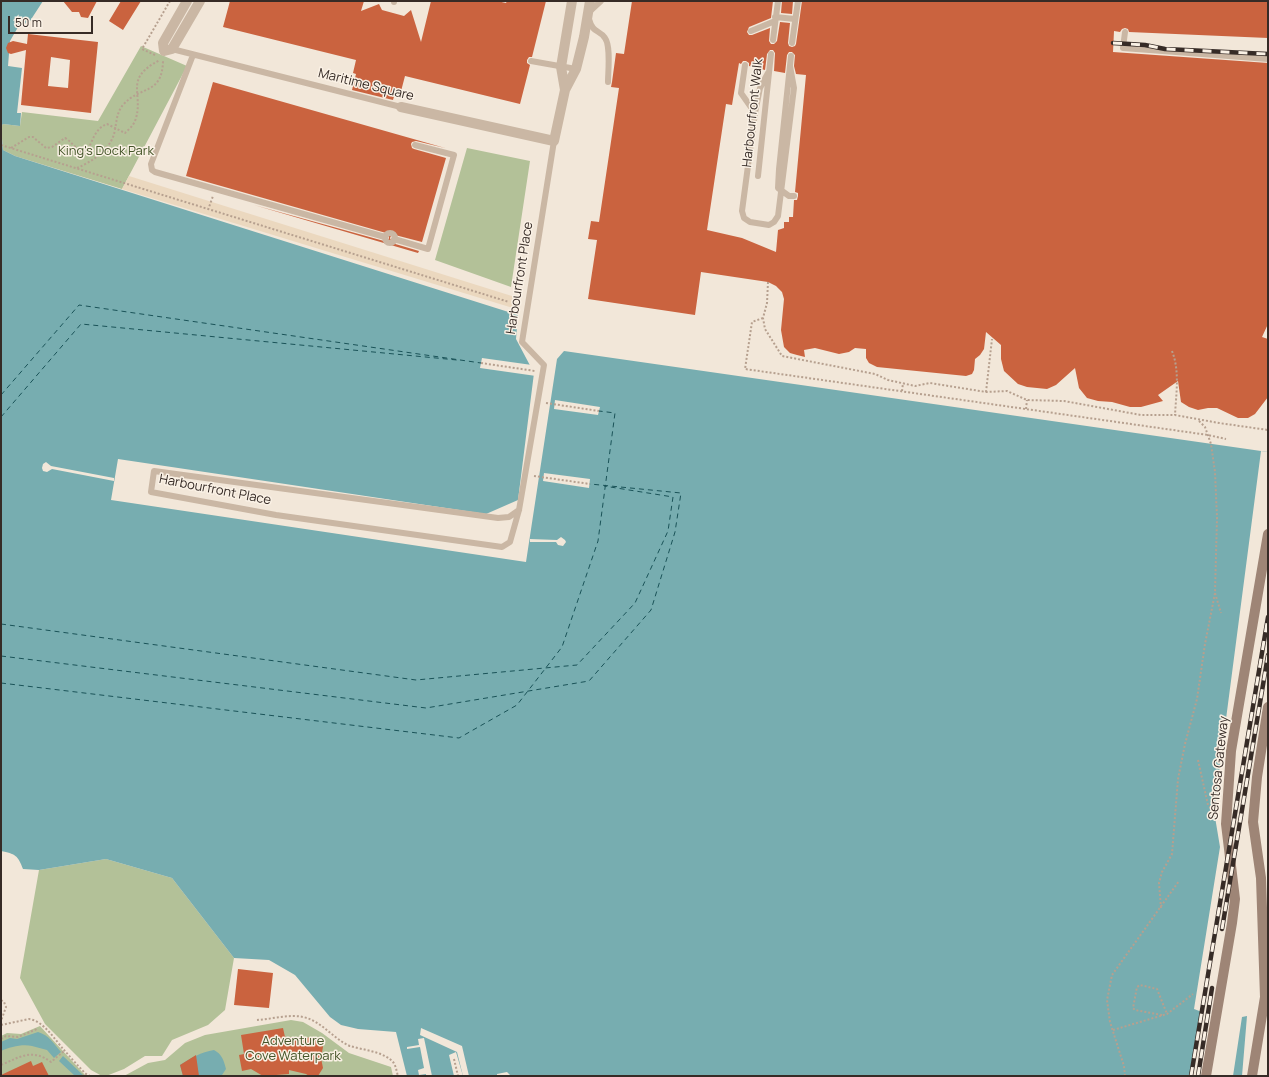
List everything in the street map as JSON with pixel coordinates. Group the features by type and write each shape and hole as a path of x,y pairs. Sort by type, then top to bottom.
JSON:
{"main road":[{"name":"Sentosa Gateway","path":"1206,1076 1235,899 1226,824 1231,751 1268,534"},
{"path":"1252,1076 1265,997 1261,878 1253,822 1257,777 1268,707"}],"street":[{"path":"187,1 163,43 164,51 172,49 200,1"},
{"name":"Harbourfront Place","path":"565,90 561,67 572,1"},
{"name":"Harbourfront Place","path":"554,141 565,90 576,69 590,1"},
{"name":"Maritime Square","path":"401,107 554,141"}],"lane":[{"path":"601,1 588,14 590,25 605,38 608,46 608,82"},
{"path":"772,40 778,1"},
{"path":"792,43 798,1"},
{"path":"751,31 775,19 795,19"},
{"path":"1124,32 1123,48 1268,58"},
{"name":"Maritime Square","path":"172,49 401,107"},
{"name":"Harbourfront Walk","path":"758,176 771,54"},
{"path":"193,55 151,164 152,170 155,172 385,237 386,242 389,243 391,243 394,239 428,249 454,156 415,145"},
{"path":"791,56 778,188 789,196 794,196"},
{"path":"531,61 576,69"},
{"path":"745,65 742,92 755,113"},
{"path":"768,73 760,88 755,113 742,210 744,218 750,222 768,225 774,222 778,216 794,88 790,66"},
{"name":"Harbourfront Place","path":"519,510 509,517 498,518 154,471 151,492 276,514 502,546 510,542 519,510 544,365 522,342 554,141"}],"path":[{"path":"163,58 142,49 170,1"},
{"path":"11,148 33,137 46,148 52,147 65,138 69,140 80,152 85,154 95,134 102,126 107,124 125,133 135,122 137,109 137,83 144,71 163,58"},
{"path":"76,169 94,160 106,148 113,137 122,105 137,94 156,85 161,78 163,58"},
{"path":"1,145 509,302"},
{"path":"208,210 214,193"},
{"path":"768,282 767,303 763,318 765,329 782,356 875,374 888,380 915,386 930,383 986,392 1007,391 1027,400 1064,400 1141,415 1175,415 1198,420 1268,430"},
{"path":"763,318 752,322 745,369 1208,435 1226,439"},
{"path":"986,392 992,339"},
{"path":"1172,351 1175,359 1177,376 1175,415"},
{"path":"481,363 542,372"},
{"path":"902,391 903,383"},
{"path":"1026,409 1027,400"},
{"path":"545,403 599,411"},
{"path":"1161,908 1159,883 1162,872 1172,854 1178,779 1185,744 1197,699 1205,644 1215,593 1215,472 1211,444 1205,427 1198,420"},
{"path":"534,476 590,484"},
{"path":"1215,593 1221,613"},
{"path":"1198,760 1208,805 1226,824"},
{"path":"1125,1076 1124,1066 1110,1022 1107,1000 1112,975 1179,881"},
{"path":"1162,1015 1135,1010 1133,1008 1137,987 1140,985 1157,989 1167,1014"},
{"path":"1113,1030 1167,1014 1193,994"},
{"path":"1,1000 4,1002 6,1007 1,1021"},
{"path":"257,1020 303,1017 316,1021 349,1045 385,1056 392,1060 398,1076"},
{"path":"1,1025 29,1019 34,1020 44,1027 64,1051 86,1074 90,1076"},
{"path":"1,1039 6,1036 18,1036 37,1029"},
{"path":"1,1065 25,1055 32,1054 39,1055 51,1062 64,1051"},
{"path":"454,1060 458,1076"}],"green space":[{"name":"King's Dock Park","path":"141,46 187,66 122,189 15,156 3,150 1,127 3,124 20,126 22,112 98,121"},
{"path":"467,148 530,161 511,287 435,260"},
{"path":"106,859 172,878 234,958 225,1010 208,1025 172,1040 162,1056 145,1056 124,1069 106,1076 102,1076 91,1070 45,1024 20,978 39,870"},
{"name":"Adventure Cove Waterpark","path":"291,1020 303,1022 322,1033 349,1053 391,1067 393,1076 124,1076 148,1063 165,1060 185,1043 205,1035"},
{"path":"40,1026 86,1076 1,1076 1,1036 7,1033 21,1034"}],"shaded area":[{"path":"129,176 515,297 513,308 122,189"}],"water":[{"path":"1,1 43,1 30,21 28,20 25,24 21,22 10,41 8,66 22,68 17,113 21,113 20,126 3,124 1,127"},
{"path":"1,127 3,150 15,156 518,315 516,339 534,373 518,500 486,514 118,459 111,500 526,562 557,359 564,351 1268,452 1268,1076 511,1076 507,1072 497,1074 497,1076 463,1076 456,1052 449,1055 454,1076 407,1076 396,1032 358,1029 341,1025 330,1017 295,975 269,960 234,958 172,878 106,859 39,870 23,869 18,858 10,853 1,851"},
{"path":"38,1032 42,1033 54,1043 61,1052 54,1058 47,1050 28,1045 16,1046 1,1051 1,1042 10,1038 17,1039"},
{"path":"214,1050 221,1056 226,1069 222,1075 183,1076 180,1065 200,1054"},
{"path":"63,1056 84,1076 75,1076 59,1061"}],"pier":[{"path":"482,358 532,365 536,376 480,368"},
{"path":"555,400 600,407 598,415 554,409"},
{"path":"1261,451 1268,452 1268,1076 1242,1076 1247,1016 1242,1017 1233,1076 1191,1076 1202,1012 1194,1009 1220,847 1214,811"},
{"path":"46,462 51,466 114,478 114,481 52,469 47,472 43,471 43,464"},
{"path":"544,473 590,479 589,488 543,481"},
{"path":"561,537 566,542 563,546 558,545 556,542 530,542 530,539 557,540"},
{"path":"421,1028 462,1046 469,1076 463,1076 457,1052 420,1035"},
{"path":"424,1038 432,1076 426,1076 426,1074 419,1075 418,1070 424,1068 420,1047 407,1049 407,1047 419,1045 418,1039"}],"building":[{"path":"63,1 97,1 88,18 81,17 79,12 72,12"},
{"path":"121,1 141,1 123,30 109,21"},
{"path":"230,1 364,1 361,11 379,4 382,10 404,16 411,10 421,42 431,1 497,1 506,3 507,1 546,1 532,57 529,57 527,60 527,63 530,65 520,104 405,76 400,95 395,93 393,100 352,90 356,74 353,73 356,60 223,27"},
{"path":"632,1 773,1 771,18 749,27 747,32 749,35 752,35 770,28 769,41 771,44 774,44 777,41 780,22 790,23 788,43 789,46 792,47 796,44 802,1 1268,1 1268,38 1129,32 1128,29 1125,28 1120,32 1114,31 1113,52 1268,63 1268,324 1262,337 1268,339 1268,397 1255,414 1248,418 1238,418 1217,408 1198,410 1189,407 1181,402 1178,381 1158,395 1163,401 1141,407 1130,407 1112,402 1098,401 1087,398 1079,388 1075,368 1056,385 1047,389 1027,387 1018,384 1004,371 1001,359 1001,345 986,332 984,349 975,359 972,374 966,376 877,367 869,363 866,358 866,349 855,348 849,352 839,354 815,348 804,350 805,357 790,353 784,347 781,330 784,299 782,292 776,286 768,282 701,272 695,315 588,299 597,240 588,239 591,221 599,222 619,88 611,87 616,53 624,54","holes":["770,50 773,50 775,53 774,71 785,73 787,55 789,52 792,52 795,55 794,66 796,74 806,75 795,192 798,193 798,196 797,200 794,200 793,217 789,217 789,222 784,222 784,228 778,230 776,252 742,238 707,230 726,104 732,105 739,63 741,64 743,61 746,61 749,63 749,66 765,70 767,54"]},
{"path":"782,1 793,1 792,14 781,13"},
{"path":"28,34 98,42 91,113 21,105 26,50 11,54 8,53 6,48 8,43 13,41 27,44","holes":["51,57 70,60 68,88 48,86"]},
{"path":"213,82 445,148 416,141 412,142 411,144 412,148 414,149 446,158 422,242 395,235 391,236 390,238 392,243 419,251 418,253 254,205 384,241 388,240 389,238 388,234 386,233 186,176"},
{"path":"238,969 273,973 269,1008 234,1005"},
{"path":"283,1028 285,1037 299,1038 302,1040 310,1037 320,1041 323,1047 321,1058 323,1068 318,1076 309,1076 289,1070 289,1074 263,1076 251,1069 242,1071 239,1055 244,1054 241,1035"},
{"path":"196,1055 199,1076 183,1076 180,1065"},
{"path":"31,1061 33,1066 42,1062 49,1076 1,1076 1,1075"}],"ferry route":[{"path":"1,395 79,305 481,363"},
{"path":"1,417 81,324 457,360"},
{"path":"1,683 459,738 517,705 562,647 598,541 615,413 599,411"},
{"path":"1,656 426,708 589,681 651,610 675,532 681,493 590,484"},
{"path":"1,624 416,680 577,665 635,603 668,531 673,497 604,486"}],"railway":[{"path":"1113,43 1145,45 1165,49 1268,54"},
{"path":"1191,1076 1268,617"},
{"path":"1222,929 1268,655"},
{"path":"1198,1076 1212,988"}]}
